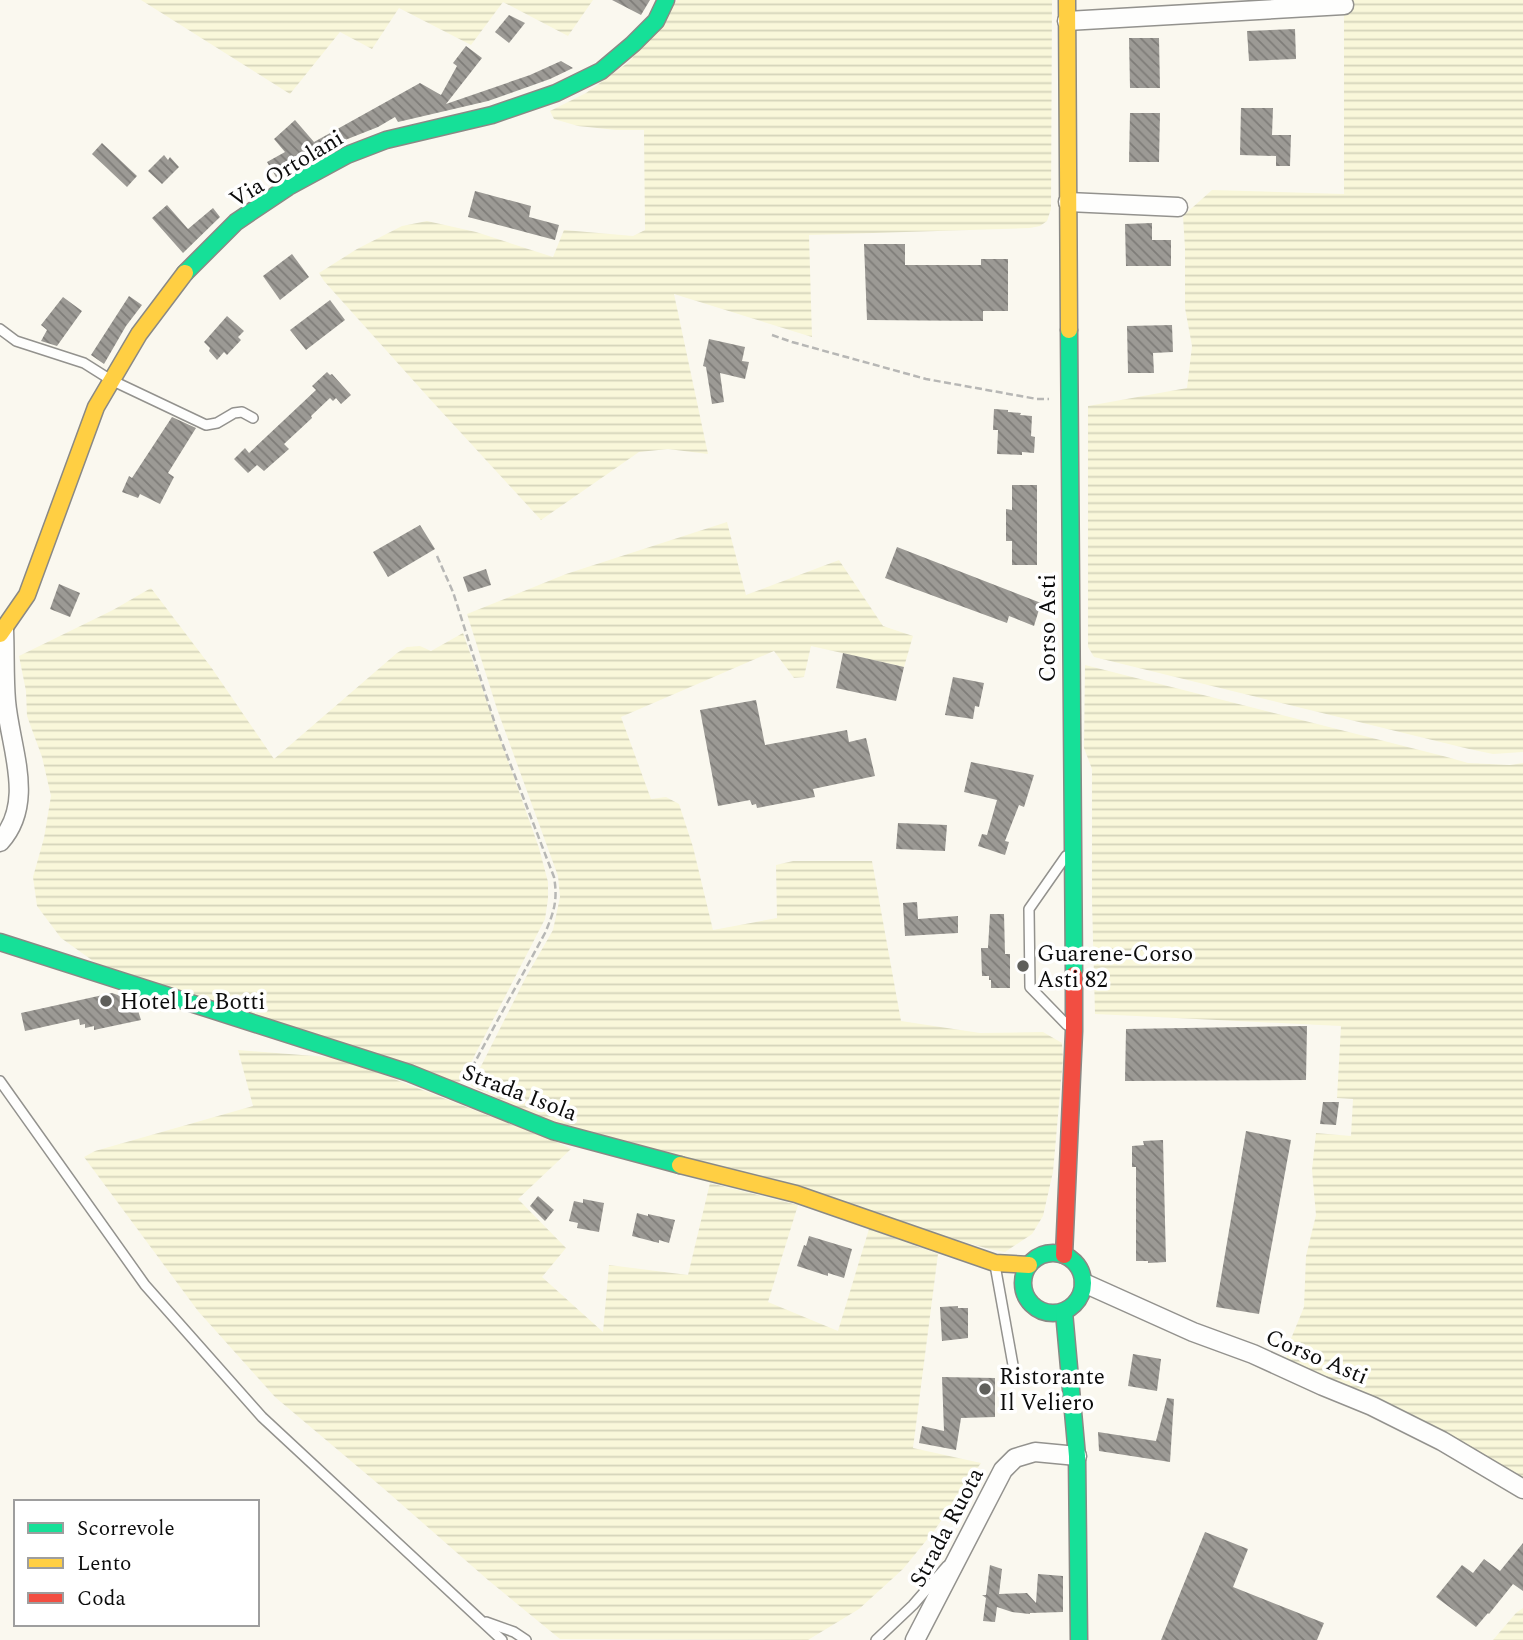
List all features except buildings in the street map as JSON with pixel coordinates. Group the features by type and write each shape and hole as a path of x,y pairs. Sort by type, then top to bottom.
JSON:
{"street":[{"name":"Via Ortolani","path":"2,632 27,595 96,407 111,380 139,334 187,270 236,222 288,187 347,155 386,139 492,115 556,93 601,71 656,20 666,0"},
{"name":"Corso Asti","path":"1063,1255 1074,1031 1067,0"},
{"path":"1067,20 1344,5"},
{"path":"1068,202 1178,207"},
{"path":"0,842 16,817 20,790 6,702 2,632"},
{"name":"Strada Isola","path":"0,942 409,1073 553,1131 796,1194 995,1263 1029,1265"},
{"path":"1054,1253 1063,1255 1078,1266 1084,1283 1083,1292 1078,1301 1064,1312 1045,1313 1028,1302 1024,1293 1024,1273 1036,1258 1054,1253"},
{"name":"Corso Asti","path":"1084,1283 1193,1332 1252,1354 1372,1406 1442,1441 1523,1489"},
{"path":"1064,1312 1077,1456 1079,1640"},
{"name":"Strada Ruota","path":"915,1640 1003,1470 1015,1458 1035,1452 1077,1456"}],"lane":[{"path":"0,329 16,341 83,363 111,380 206,425 217,423 234,413 242,412 253,418"},
{"path":"1073,846 1029,909 1030,988 1074,1031"},
{"path":"0,1081 145,1284 253,1407 502,1640"},
{"path":"995,1263 1013,1365"},
{"path":"876,1640 913,1605 962,1549"},
{"path":"481,1620 514,1632 526,1640"}],"path":[{"path":"772,335 926,379 1037,399 1070,397"},
{"path":"437,556 453,592 496,727 554,877 557,893 554,911 545,933 459,1093"}],"shaded area":[{"path":"141,0 593,0 568,36 503,2 471,45 399,8 372,49 340,32 290,94"},
{"path":"677,0 1052,0 1051,209 1047,221 1030,228 809,235 812,337 674,294 708,454 668,449 639,452 541,520 319,273 357,249 402,226 427,221 476,232 553,257 564,230 633,236 645,230 644,130 578,126 554,119 550,111 586,93 629,62"},
{"path":"1344,0 1523,0 1523,752 1493,754 1469,749 1094,657 1088,647 1088,406 1187,388 1192,346 1185,308 1183,216 1212,190 1344,194"},
{"path":"727,522 746,595 839,560 883,626 913,636 904,667 811,646 804,677 794,678 774,651 621,717 651,799 666,797 679,804 693,847 713,930 777,918 776,865 793,861 872,861 901,1021 980,1033 1043,1032 1062,1043 1063,1059 1053,1172 1043,1216 1032,1234 1005,1252 562,1128 471,1086 553,930 560,897 558,876 497,709 467,614 566,574"},
{"path":"151,588 211,667 274,759 397,653 407,647 420,646 431,651 463,633 539,848 548,882 548,899 545,919 462,1080 458,1083 96,963 61,938 37,906 33,877 44,838 51,796 42,757 27,716 26,691 19,656 113,610"},
{"path":"1085,665 1468,763 1523,763 1523,1482 1286,1361 1288,1346 1304,1307 1306,1256 1316,1215 1312,1170 1316,1133 1351,1136 1353,1099 1337,1098 1341,1026 1095,1014 1092,769 1084,748"},
{"path":"238,1050 340,1058 571,1149 518,1199 566,1248 542,1277 603,1332 609,1265 688,1275 710,1183 798,1205 768,1302 838,1331 869,1229 938,1254 913,1448 981,1463 934,1531 903,1569 859,1609 808,1640 560,1639 275,1397 198,1311 84,1157 95,1151 253,1106"},
{"path":"1523,1608 1523,1640 1493,1640 1516,1613"}],"traffic: fast":[{"path":"185,273 236,222 288,187 347,155 386,140 492,115 556,93 601,71 656,21 666,0"},
{"path":"1069,330 1074,975"},
{"path":"0,942 409,1073 553,1131 680,1165"},
{"path":"1047,1253 1059,1253 1078,1266 1083,1283 1081,1295 1070,1308 1059,1313 1047,1313 1028,1300 1023,1289 1023,1277 1036,1258 1047,1253"},
{"path":"1064,1312 1077,1456 1079,1640"}],"traffic: slow":[{"path":"1067,0 1069,330"},
{"path":"0,634 27,595 96,407 139,334 185,273"},
{"path":"680,1165 796,1194 995,1263 1029,1265"}],"traffic: jam":[{"path":"1064,1255 1074,975"}],"place":[{"name":"Guarene-Corso Asti 82","path":"1023,966"},
{"name":"Hotel Le Botti","path":"106,1001"},
{"name":"Ristorante Il Veliero","path":"985,1389"}]}
